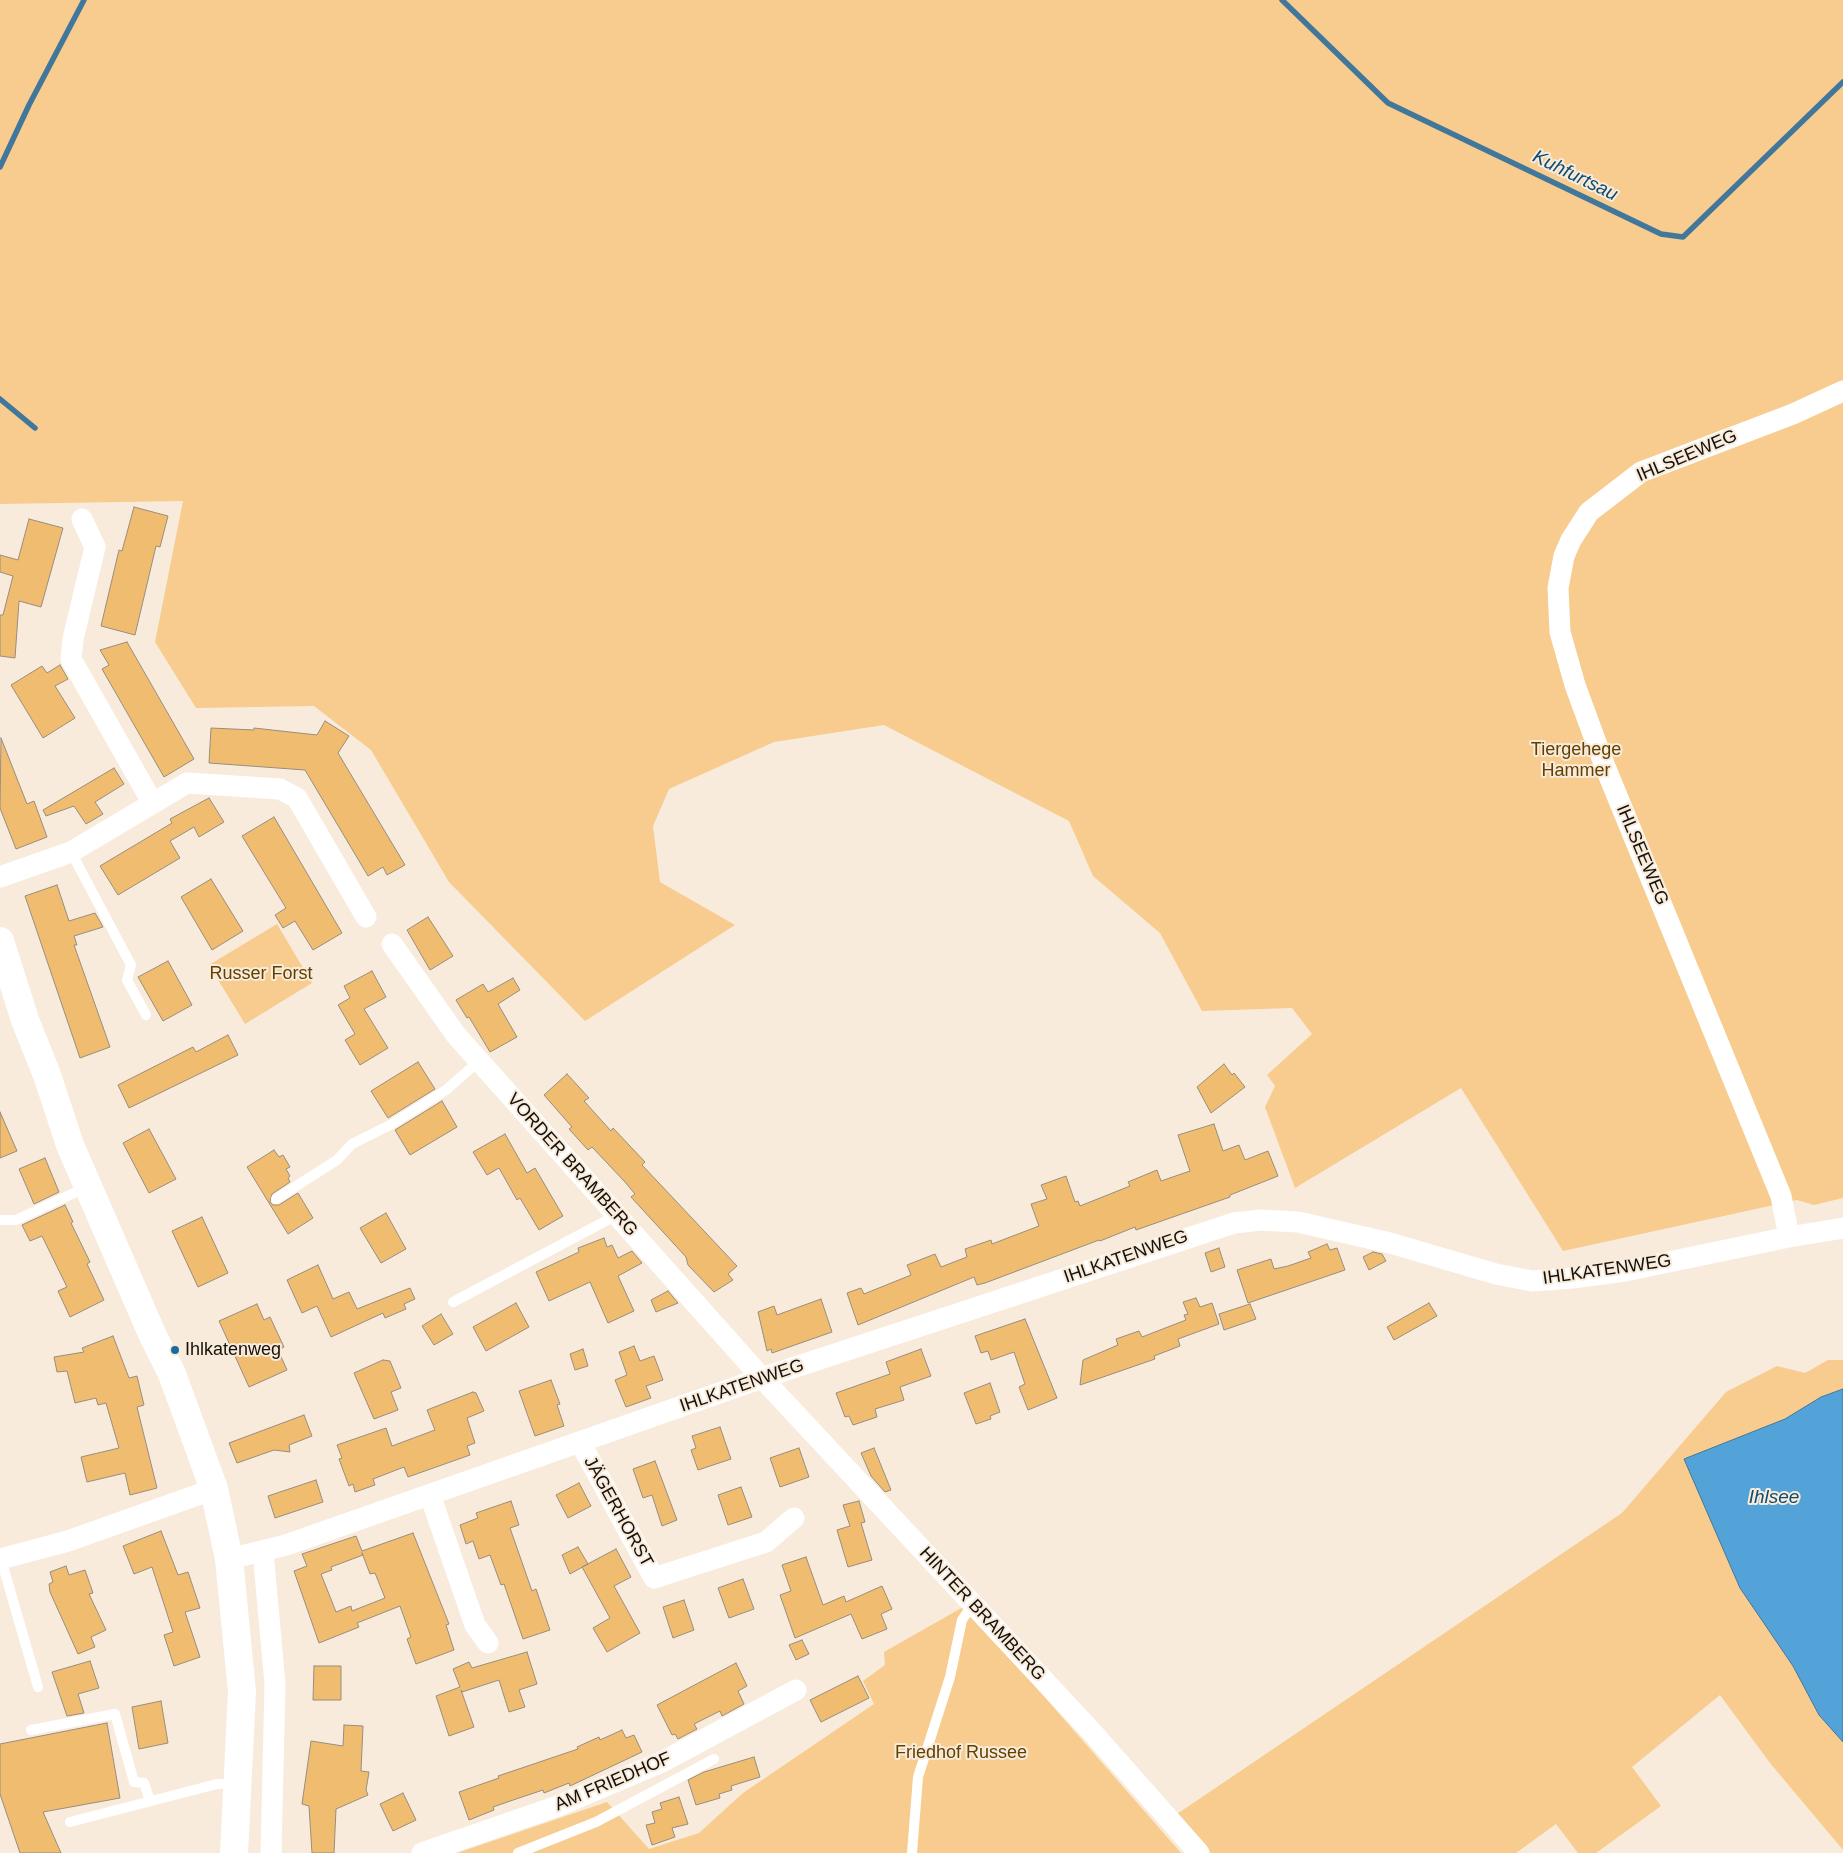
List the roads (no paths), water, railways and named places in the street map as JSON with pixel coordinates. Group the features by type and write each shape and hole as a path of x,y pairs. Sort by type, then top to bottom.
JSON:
{"street":[{"name":"IHLSEEWEG","path":"1789,1236 1781,1196 1604,764 1575,685 1560,632 1558,588 1564,556 1571,540 1589,512 1641,472 1676,457 1794,414 1843,391"},
{"path":"82,520 95,547 73,639 71,659 152,802"},
{"path":"0,877 71,852 152,802 187,783 257,787 289,792 296,798 366,917"},
{"path":"0,941 25,1020 47,1075 70,1144 153,1336 172,1374 214,1489 229,1559 242,1692 234,1853"},
{"name":"VORDER BRAMBERG","path":"392,944 456,1035 479,1062 762,1378"},
{"name":"IHLKATENWEG","path":"229,1559 263,1552 762,1378 1212,1228 1247,1220 1298,1222 1390,1243 1496,1274 1532,1281 1626,1271 1789,1236 1843,1228"},
{"name":"HINTER BRAMBERG","path":"762,1378 1092,1732 1199,1853"},
{"name":"JÄGERHORST","path":"580,1442 654,1578 766,1542 794,1518"},
{"path":"0,1559 68,1541 214,1489"},
{"path":"430,1495 476,1625 488,1643"},
{"path":"263,1552 275,1684 271,1853"},
{"name":"AM FRIEDHOF","path":"422,1853 558,1806 664,1761 796,1690"}],"lane":[{"path":"71,852 131,965 127,980 146,1015"},
{"path":"276,1199 337,1160 352,1144 392,1124 446,1090 479,1062"},
{"path":"0,1220 16,1220 88,1186"},
{"path":"453,1302 617,1215"},
{"path":"0,1559 38,1687"},
{"path":"912,1853 918,1777 950,1678 962,1620 972,1604"},
{"path":"31,1730 115,1714 134,1782 144,1783 150,1801"},
{"path":"518,1853 596,1822 714,1759"},
{"path":"70,1822 217,1784 237,1784"}],"water":[{"name":"Ihlsee","path":"1843,1389 1843,1742 1819,1715 1793,1666 1740,1588 1684,1459 1785,1419 1821,1397"}],"waterway":[{"name":"Kuhfurtsau","path":"0,167 29,105 84,0"},
{"name":"Kuhfurtsau","path":"1282,0 1388,103 1661,234 1683,237 1843,82"},
{"name":"Kuhfurtsau","path":"0,399 35,428"}],"place":[{"name":"Ihlkatenweg","path":"175,1350"}],"park label":[{"name":"Tiergehege Hammer","path":"1576,760"},
{"name":"Russer Forst","path":"261,974"},
{"name":"Friedhof Russee","path":"961,1753"}]}
